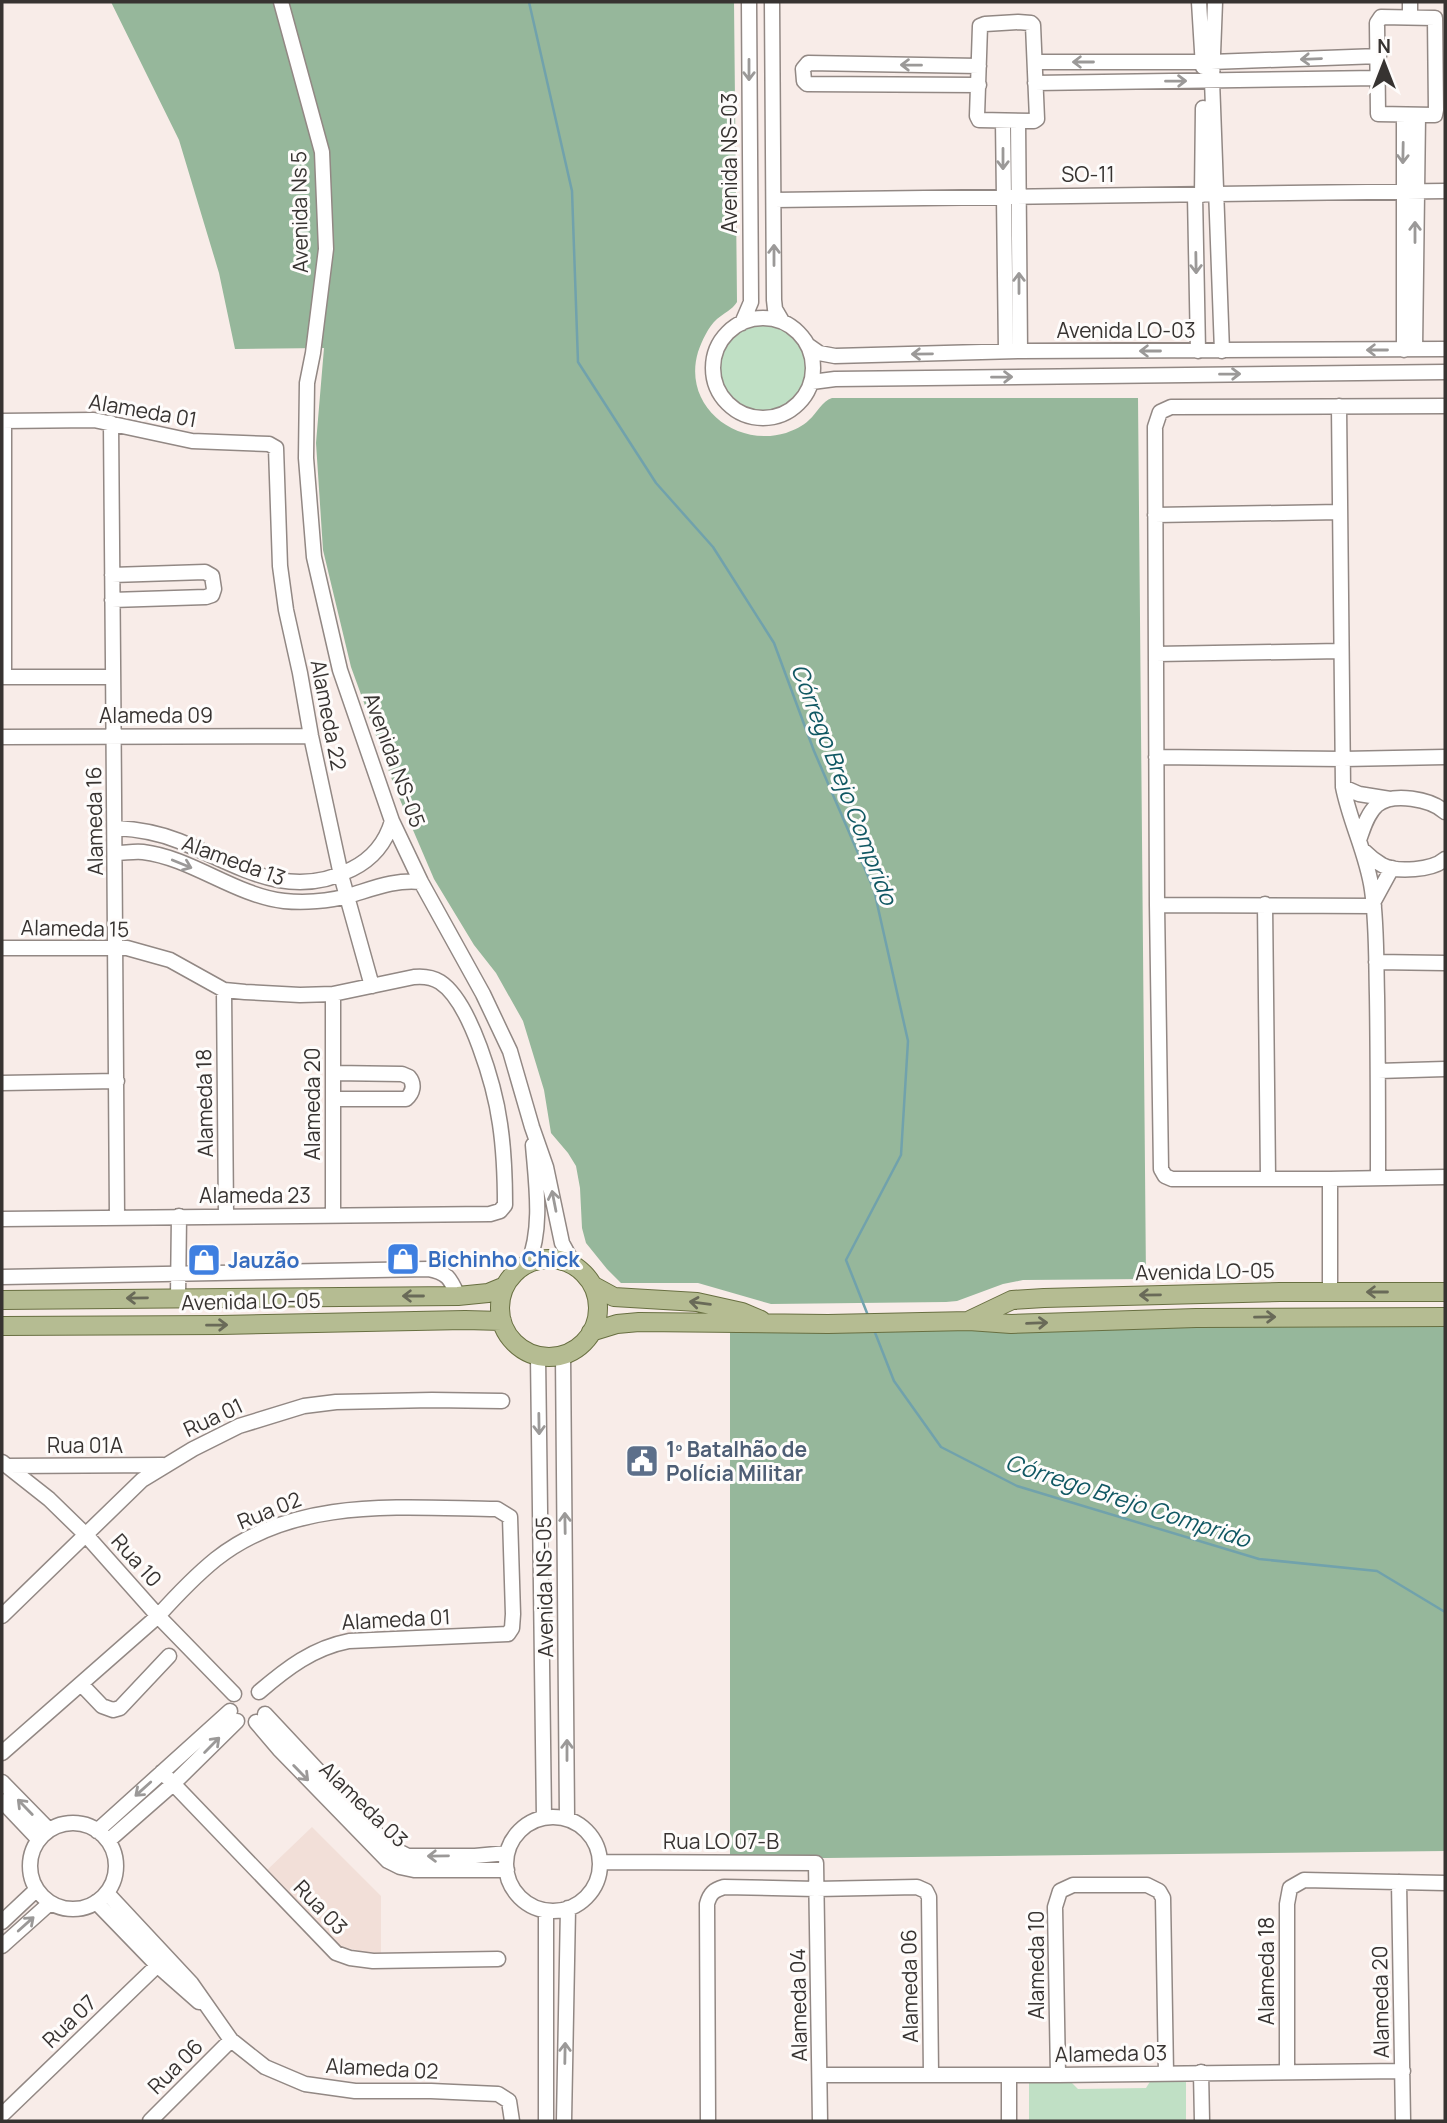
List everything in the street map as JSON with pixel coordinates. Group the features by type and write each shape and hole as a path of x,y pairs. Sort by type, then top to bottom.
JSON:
{"main road":[{"path":"544,1259 573,1265 585,1275 598,1300 597,1317 591,1332 579,1346 563,1355 538,1356 521,1348 513,1342 502,1321 500,1302 505,1286 514,1273 528,1264 544,1259"},
{"name":"Avenida LO-05","path":"592,1285 614,1297 697,1302 742,1312 765,1322"},
{"name":"Avenida LO-05","path":"2,1300 458,1296 488,1293 505,1286"},
{"name":"Avenida LO-05","path":"969,1321 1012,1300 1445,1292"},
{"name":"Avenida LO-05","path":"591,1332 617,1324 692,1321 741,1324 969,1321 1011,1324 1196,1318 1445,1317"},
{"name":"Avenida LO-05","path":"2,1326 502,1321"}],"street":[{"name":"Avenida Ns 5","path":"281,2 322,152 326,249 307,383"},
{"name":"Avenida NS-03","path":"743,323 751,302 749,2"},
{"path":"772,2 774,305 782,321"},
{"path":"1198,351 1208,80 1199,2"},
{"path":"1207,62 1215,2"},
{"path":"1406,9 1435,18 1440,77 1435,114 1431,116 1378,114 1378,21 1383,16 1406,9"},
{"path":"1032,23 1035,62 1035,121 978,119 981,24 1032,23"},
{"path":"1035,62 1207,62 1379,56"},
{"path":"979,66 808,63 803,69 803,81 807,84 979,85"},
{"path":"1035,83 1379,78"},
{"path":"1410,349 1411,115"},
{"path":"1010,121 1018,195 1013,351"},
{"path":"1010,121 1003,196 1013,351"},
{"name":"SO-11","path":"774,200 1445,191"},
{"path":"1204,195 1222,351"},
{"path":"762,318 782,321 799,332 808,346 813,362 812,382 802,400 780,415 767,418 741,412 730,405 716,383 713,370 719,345 727,334 743,323 762,318"},
{"name":"Avenida LO-03","path":"808,346 823,354 835,356 1013,351 1445,349"},
{"path":"812,382 835,379 1445,372"},
{"name":"Avenida NS-05","path":"307,383 306,458 314,557 340,670 392,821 510,1051 547,1167 562,1243 573,1265"},
{"path":"1339,406 1343,788 1370,876 1373,904 1378,1178"},
{"path":"1445,406 1171,407 1160,412 1154,427 1161,1170 1165,1176 1172,1179 1445,1177"},
{"name":"Alameda 01","path":"3,421 94,420 192,441 269,444 276,447"},
{"path":"3,421 3,677 112,677"},
{"name":"Alameda 16","path":"111,423 117,1218"},
{"name":"Alameda 22","path":"276,447 281,582 341,875 372,986"},
{"path":"1155,515 1340,512"},
{"path":"112,575 208,573 213,578 214,589 212,595 206,597 112,600"},
{"path":"1156,654 1341,651"},
{"name":"Alameda 09","path":"2,737 311,736"},
{"path":"1156,757 1445,757"},
{"path":"1343,788 1359,794 1390,799 1424,800 1445,812"},
{"path":"1362,846 1365,824 1374,808 1390,799"},
{"name":"Alameda 13","path":"116,828 153,833 177,840 262,877 276,881 307,883 328,880 358,867 383,844 392,821"},
{"path":"1362,846 1383,866 1402,870 1438,866 1445,859"},
{"name":"Alameda 13","path":"116,853 143,852 164,857 263,897 284,901 347,896 386,885 421,882"},
{"path":"1373,904 1392,867"},
{"path":"1265,904 1268,1178"},
{"path":"1157,905 1373,904"},
{"name":"Alameda 15","path":"2,948 117,947 162,957 223,990 300,995 333,994 414,977 431,978 444,985 459,1003 485,1063 500,1125 505,1205"},
{"path":"1376,962 1445,963"},
{"name":"Alameda 18","path":"223,990 226,1215"},
{"name":"Alameda 20","path":"333,994 333,1215"},
{"path":"1378,1071 1445,1069"},
{"path":"334,1073 405,1075 411,1079 412,1092 406,1098 334,1099"},
{"path":"2,1083 117,1081"},
{"name":"Avenida NS-05","path":"528,1264 534,1249 536,1230 536,1172 532,1126"},
{"path":"1330,1179 1330,1293"},
{"name":"Alameda 23","path":"2,1219 490,1214 500,1211 505,1205"},
{"path":"178,1297 179,1216"},
{"path":"2,1277 428,1269 449,1277 458,1296"},
{"name":"Avenida NS-05","path":"563,1355 567,1818"},
{"name":"Avenida NS-05","path":"538,1356 544,1818"},
{"name":"Rua 01","path":"4,1610 142,1480 163,1465 239,1426 304,1406 360,1402 502,1401"},
{"name":"Rua 01A","path":"4,1464 163,1465"},
{"name":"Rua 10","path":"4,1464 49,1499 86,1535 158,1616 234,1694"},
{"name":"Rua 02","path":"2,1753 158,1616 181,1590 217,1558 245,1541 292,1520 317,1513 358,1509 497,1509 506,1513 511,1519 513,1614 512,1628 508,1634"},
{"name":"Alameda 01","path":"259,1692 296,1662 330,1644 508,1634"},
{"path":"80,1684 102,1706 113,1710 120,1708 169,1657"},
{"path":"102,1836 173,1784 233,1716 231,1699 234,1694 244,1688 259,1692 265,1701 260,1718 248,1724 233,1716"},
{"path":"102,1836 163,1772 233,1716"},
{"name":"Alameda 03","path":"260,1718 396,1850 408,1856 422,1857 506,1853"},
{"name":"Alameda 03","path":"260,1718 279,1749 388,1861 414,1870 507,1870"},
{"name":"Rua 03","path":"163,1772 336,1953 373,1961 498,1959"},
{"path":"2,1782 44,1835"},
{"path":"2,1801 44,1835"},
{"path":"551,1816 567,1818 581,1825 592,1836 599,1850 598,1882 589,1895 577,1905 546,1911 531,1906 518,1896 509,1884 506,1853 512,1839 523,1827 536,1819 551,1816"},
{"path":"71,1824 85,1825 102,1836 114,1854 116,1867 113,1881 102,1897 85,1907 61,1908 50,1903 36,1890 30,1869 31,1856 44,1835 71,1824"},
{"name":"Rua LO 07-B","path":"600,1862 816,1863 816,1889"},
{"name":"Alameda 18","path":"1287,2072 1287,1895 1290,1888 1304,1880 1399,1882"},
{"path":"1399,1882 1445,1883"},
{"name":"Alameda 20","path":"1399,1882 1403,2121"},
{"name":"Alameda 10","path":"1058,2075 1055,1908 1060,1891 1073,1885 1147,1885 1159,1891 1164,1907 1166,2073"},
{"path":"708,2121 707,1904 710,1896 715,1890 724,1887 816,1889"},
{"name":"Alameda 06","path":"816,1889 917,1887 926,1891 929,1897 931,2074"},
{"name":"Alameda 04","path":"816,1889 820,2121"},
{"path":"2,1922 36,1890"},
{"name":"Alameda 02","path":"102,1897 162,1961 191,1983 231,2040 265,2067 305,2084 355,2091 498,2094 509,2101 512,2121"},
{"path":"2,1946 50,1903"},
{"path":"568,1908 564,2117 577,2121"},
{"path":"546,1911 546,2121"},
{"name":"Rua 07","path":"2,2115 162,1961"},
{"name":"Rua 06","path":"150,2121 231,2040"},
{"name":"Alameda 03","path":"820,2075 1403,2071"},
{"path":"1201,2072 1202,2121"},
{"path":"1009,2075 1009,2121"}],"shaded area":[{"path":"312,1827 381,1896 381,1956 336,1945 264,1873"}],"green space":[{"path":"111,2 734,2 737,302 708,330 698,352 695,372 698,390 717,418 732,428 767,436 786,433 801,426 832,398 1138,398 1146,1279 1023,1280 946,1302 771,1304 698,1283 621,1283 607,1269 586,1243 576,1166 551,1133 544,1090 523,1021 496,973 474,945 434,879 395,788 351,667 323,550 316,443 324,348 235,349 219,273 179,140"},
{"path":"763,325 787,332 799,344 806,368 799,392 787,404 763,411 739,404 727,392 720,368 727,344 739,332"},
{"path":"1445,1311 1445,1851 730,1859 730,1316"},
{"path":"1151,2080 1186,2080 1186,2121 1029,2121 1029,2083 1071,2082 1078,2089 1146,2088"}],"waterway":[{"name":"Córrego Brejo Comprido","path":"529,2 572,191 578,362 656,483 713,547 774,643 814,751 874,890 908,1041 901,1155 846,1260 869,1318"},
{"name":"Córrego Brejo Comprido","path":"874,1330 894,1381 941,1447 1017,1486 1259,1559 1377,1571 1445,1612"}],"place":[{"name":"Bichinho Chick","path":"403,1259"},
{"name":"Jauzão","path":"204,1260"},
{"name":"1º Batalhão de Polícia Militar","path":"642,1461"}]}
